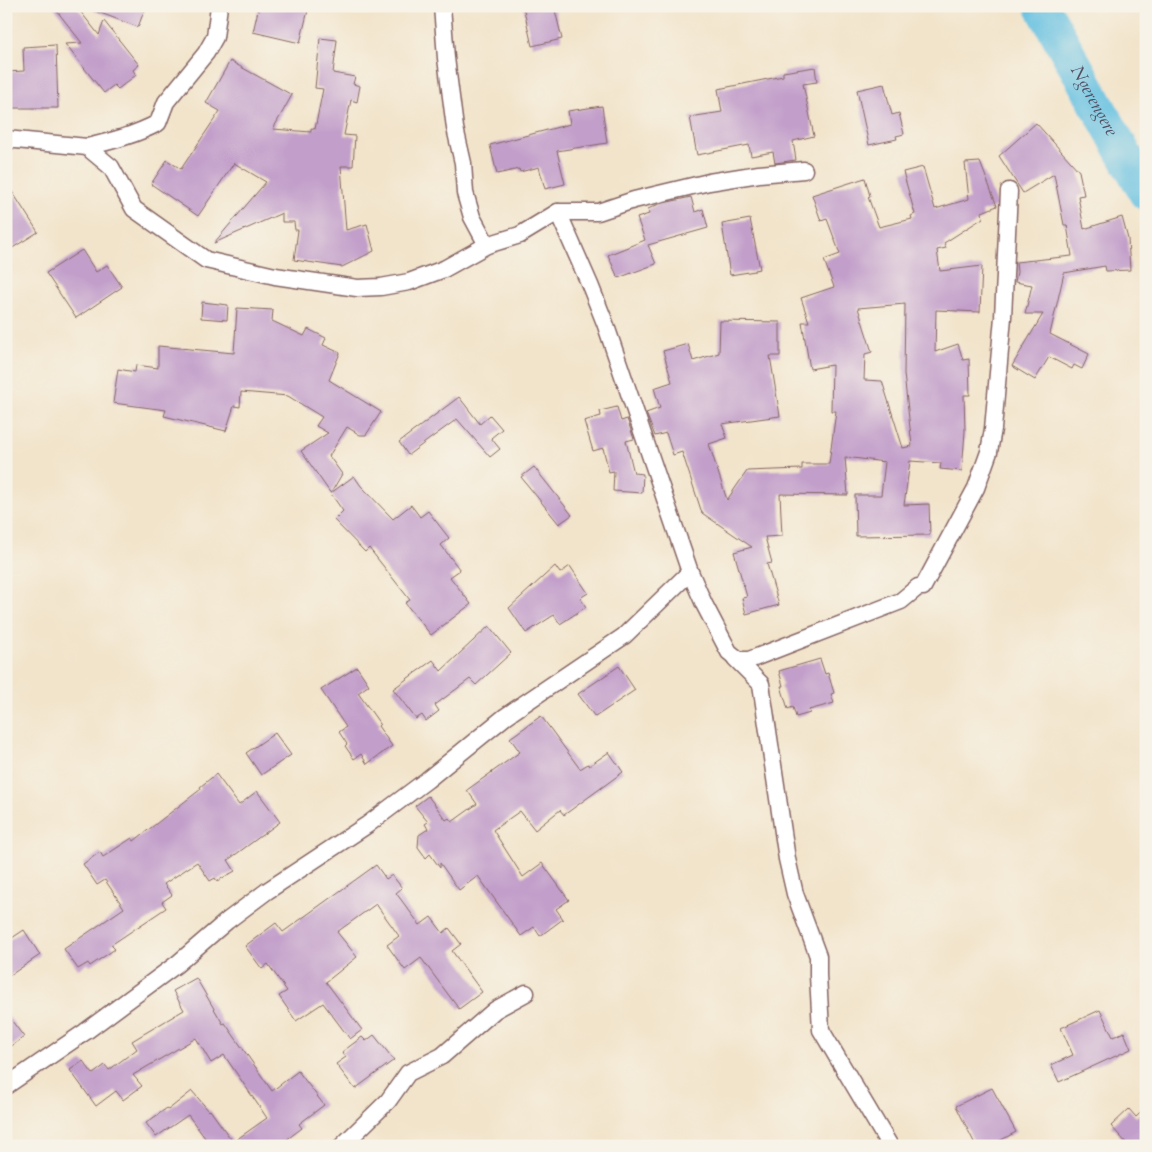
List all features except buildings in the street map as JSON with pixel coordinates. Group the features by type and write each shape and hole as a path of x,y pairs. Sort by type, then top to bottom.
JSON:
{"street":[{"path":"6,140 87,147 142,132 158,123 166,102 206,53 215,38 219,6"},
{"path":"442,6 455,128 463,163 465,193 472,217 487,246"},
{"path":"87,147 111,167 134,209 206,260 275,276 357,288 381,287 409,282 444,268 487,246 520,235 558,212 598,212 634,200 709,182 759,174 804,170"},
{"path":"735,658 749,660 901,601 918,587 922,588 932,571 976,488 989,452 994,429 1003,317 1009,191"},
{"path":"558,212 605,322 690,572 723,642 735,658 761,684 787,860 795,894 818,956 821,1030 890,1146"},
{"path":"6,1086 85,1032 177,964 227,921 267,891 367,825 506,716 624,636 690,572"},
{"path":"342,1146 388,1101 408,1073 442,1056 494,1010 526,993"}],"waterway":[{"name":"Ngerengere","path":"1042,6 1146,193"}]}
